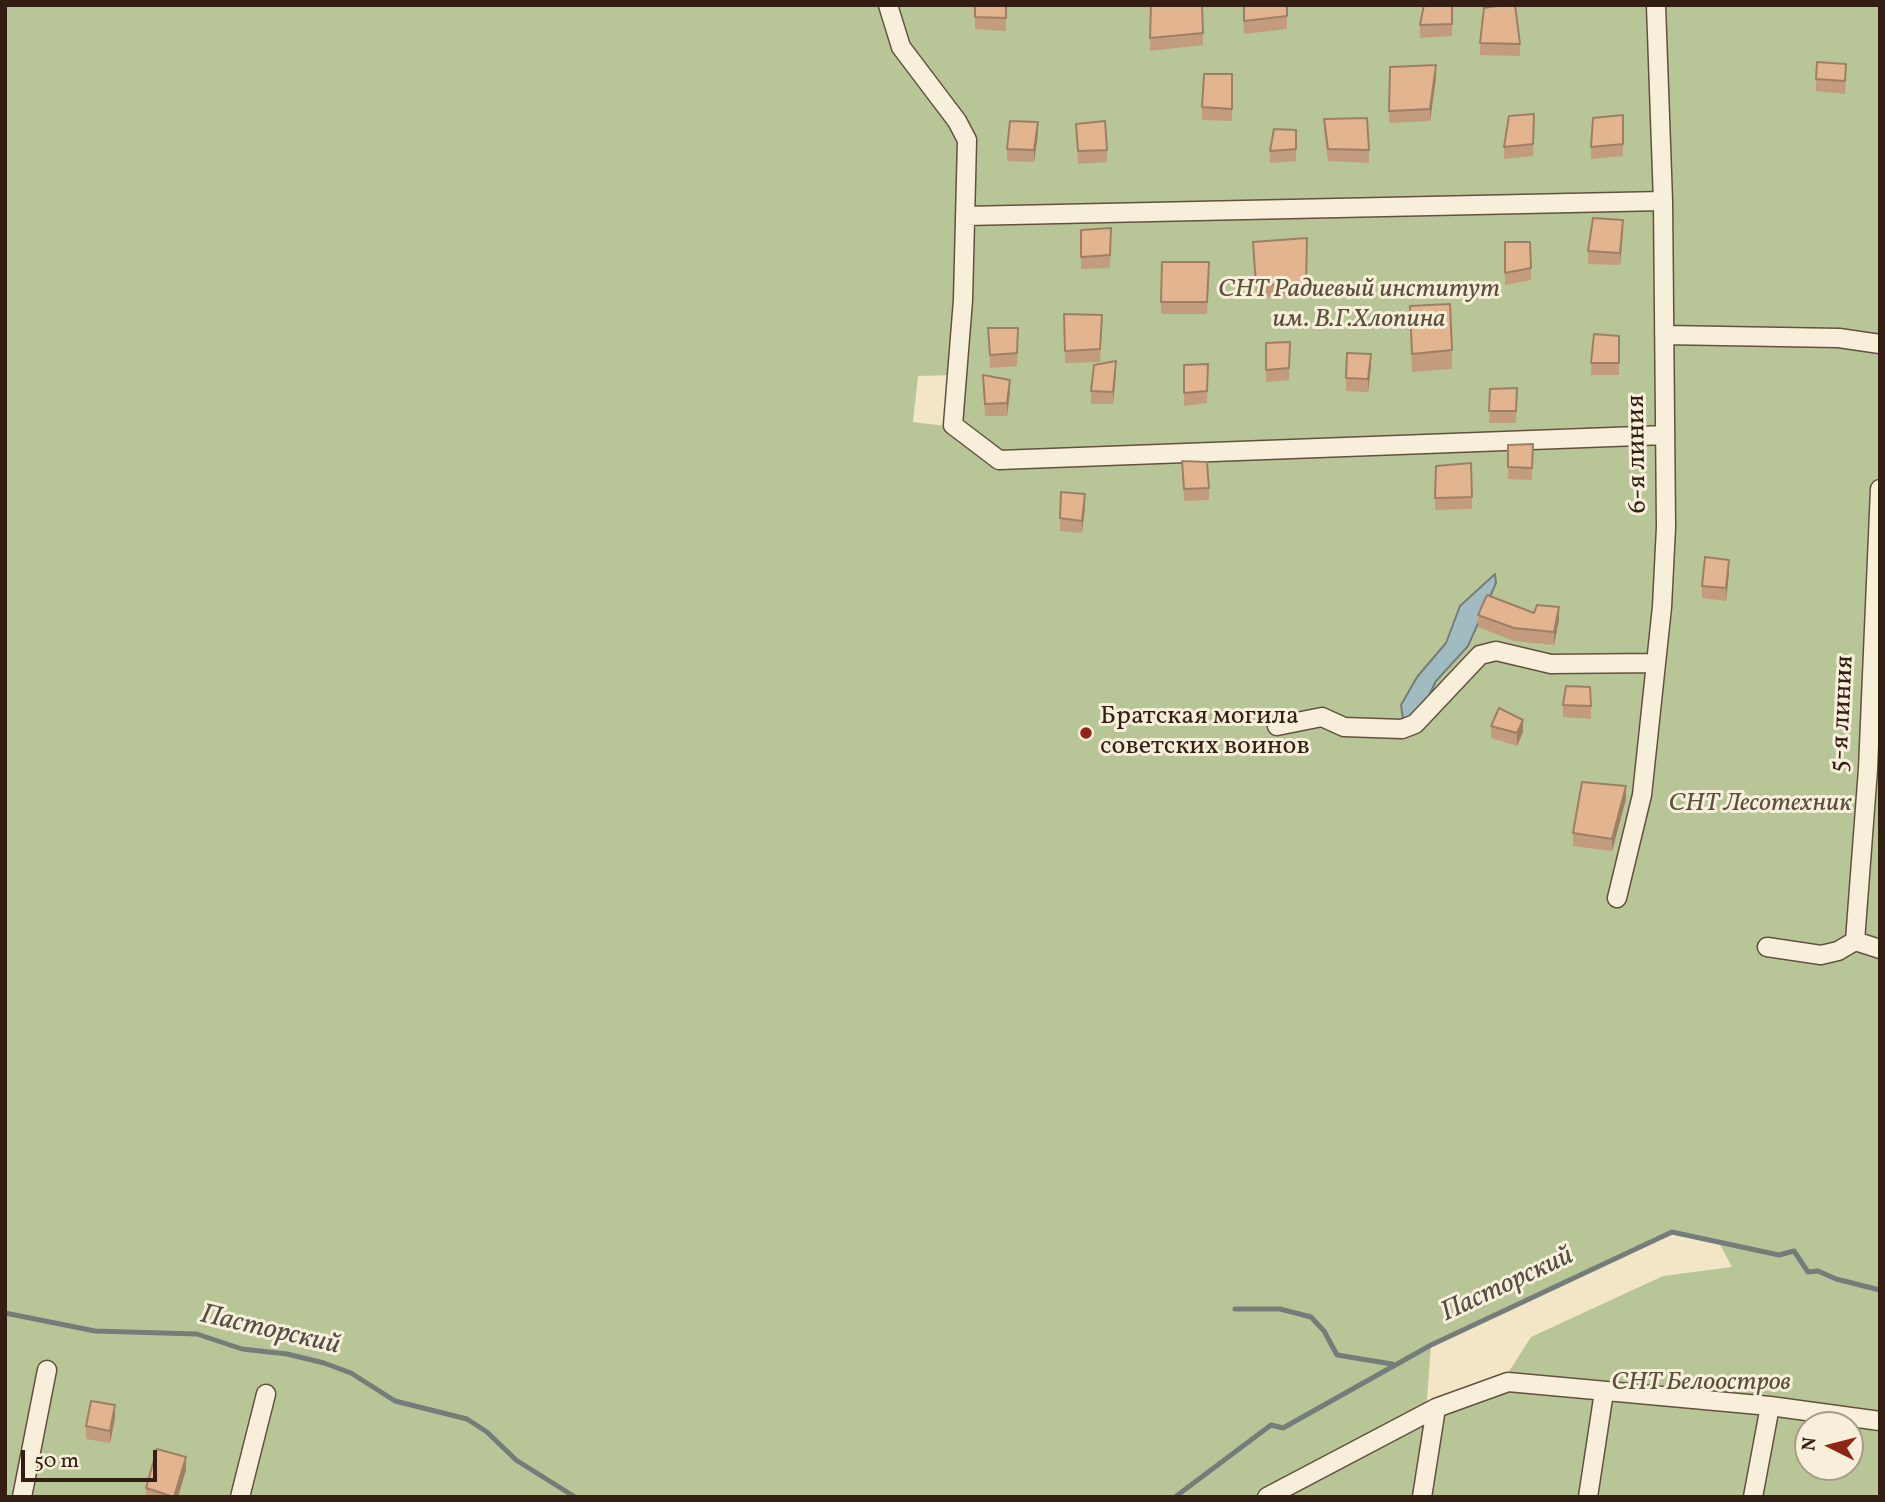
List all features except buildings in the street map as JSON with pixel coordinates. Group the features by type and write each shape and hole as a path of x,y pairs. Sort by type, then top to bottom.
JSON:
{"street":[{"path":"888,5 901,47 957,121 967,140 963,299 953,425 999,460 1665,435"},
{"name":"6-я линия","path":"1617,898 1642,795 1667,527 1663,201 1656,5"},
{"path":"965,216 1663,201"},
{"path":"1664,335 1839,338 1880,344"},
{"name":"5-я линия","path":"1855,941 1868,769 1880,489"},
{"path":"1277,726 1322,717 1344,727 1402,729 1415,724 1480,655 1496,651 1552,664 1655,663"},
{"path":"1767,947 1821,954 1838,951 1855,941 1880,949"},
{"path":"22,1497 47,1370"},
{"path":"1270,1496 1436,1408 1508,1382 1770,1406 1880,1421"},
{"path":"1588,1497 1604,1392"},
{"path":"240,1497 266,1394"},
{"path":"1753,1497 1770,1406"},
{"path":"1422,1497 1436,1408"}],"green space":[{"path":"5,5 1880,5 1880,1497 5,1497","holes":["954,375 953,427 913,422 918,376","1495,575 1496,583 1468,646 1436,681 1425,704 1417,677 1446,643 1460,606","1672,1232 1719,1243 1732,1267 1663,1276 1531,1337 1501,1384 1426,1412 1431,1345"]}],"water":[{"path":"1495,574 1496,583 1468,646 1436,681 1425,704 1411,719 1403,719 1401,705 1417,677 1446,643 1460,606"}],"waterway":[{"name":"Пасторский","path":"1175,1497 1271,1425 1283,1428 1431,1345 1672,1232 1779,1255 1794,1251 1808,1272 1818,1271 1836,1279 1880,1290"},
{"path":"1235,1309 1280,1309 1311,1317 1324,1331 1337,1355 1392,1364"},
{"name":"Пасторский","path":"5,1313 95,1331 197,1334 242,1349 287,1354 324,1363 351,1373 395,1401 467,1419 487,1432 516,1460 575,1497"}],"place":[{"name":"Братская могила советских воинов","path":"1086,733"}],"park label":[{"name":"СНТ Радиевый институт им. В.Г.Хлопина","path":"1359,306"},
{"name":"СНТ Лесотехник","path":"1760,805"},
{"name":"СНТ Белоостров","path":"1701,1384"}]}
